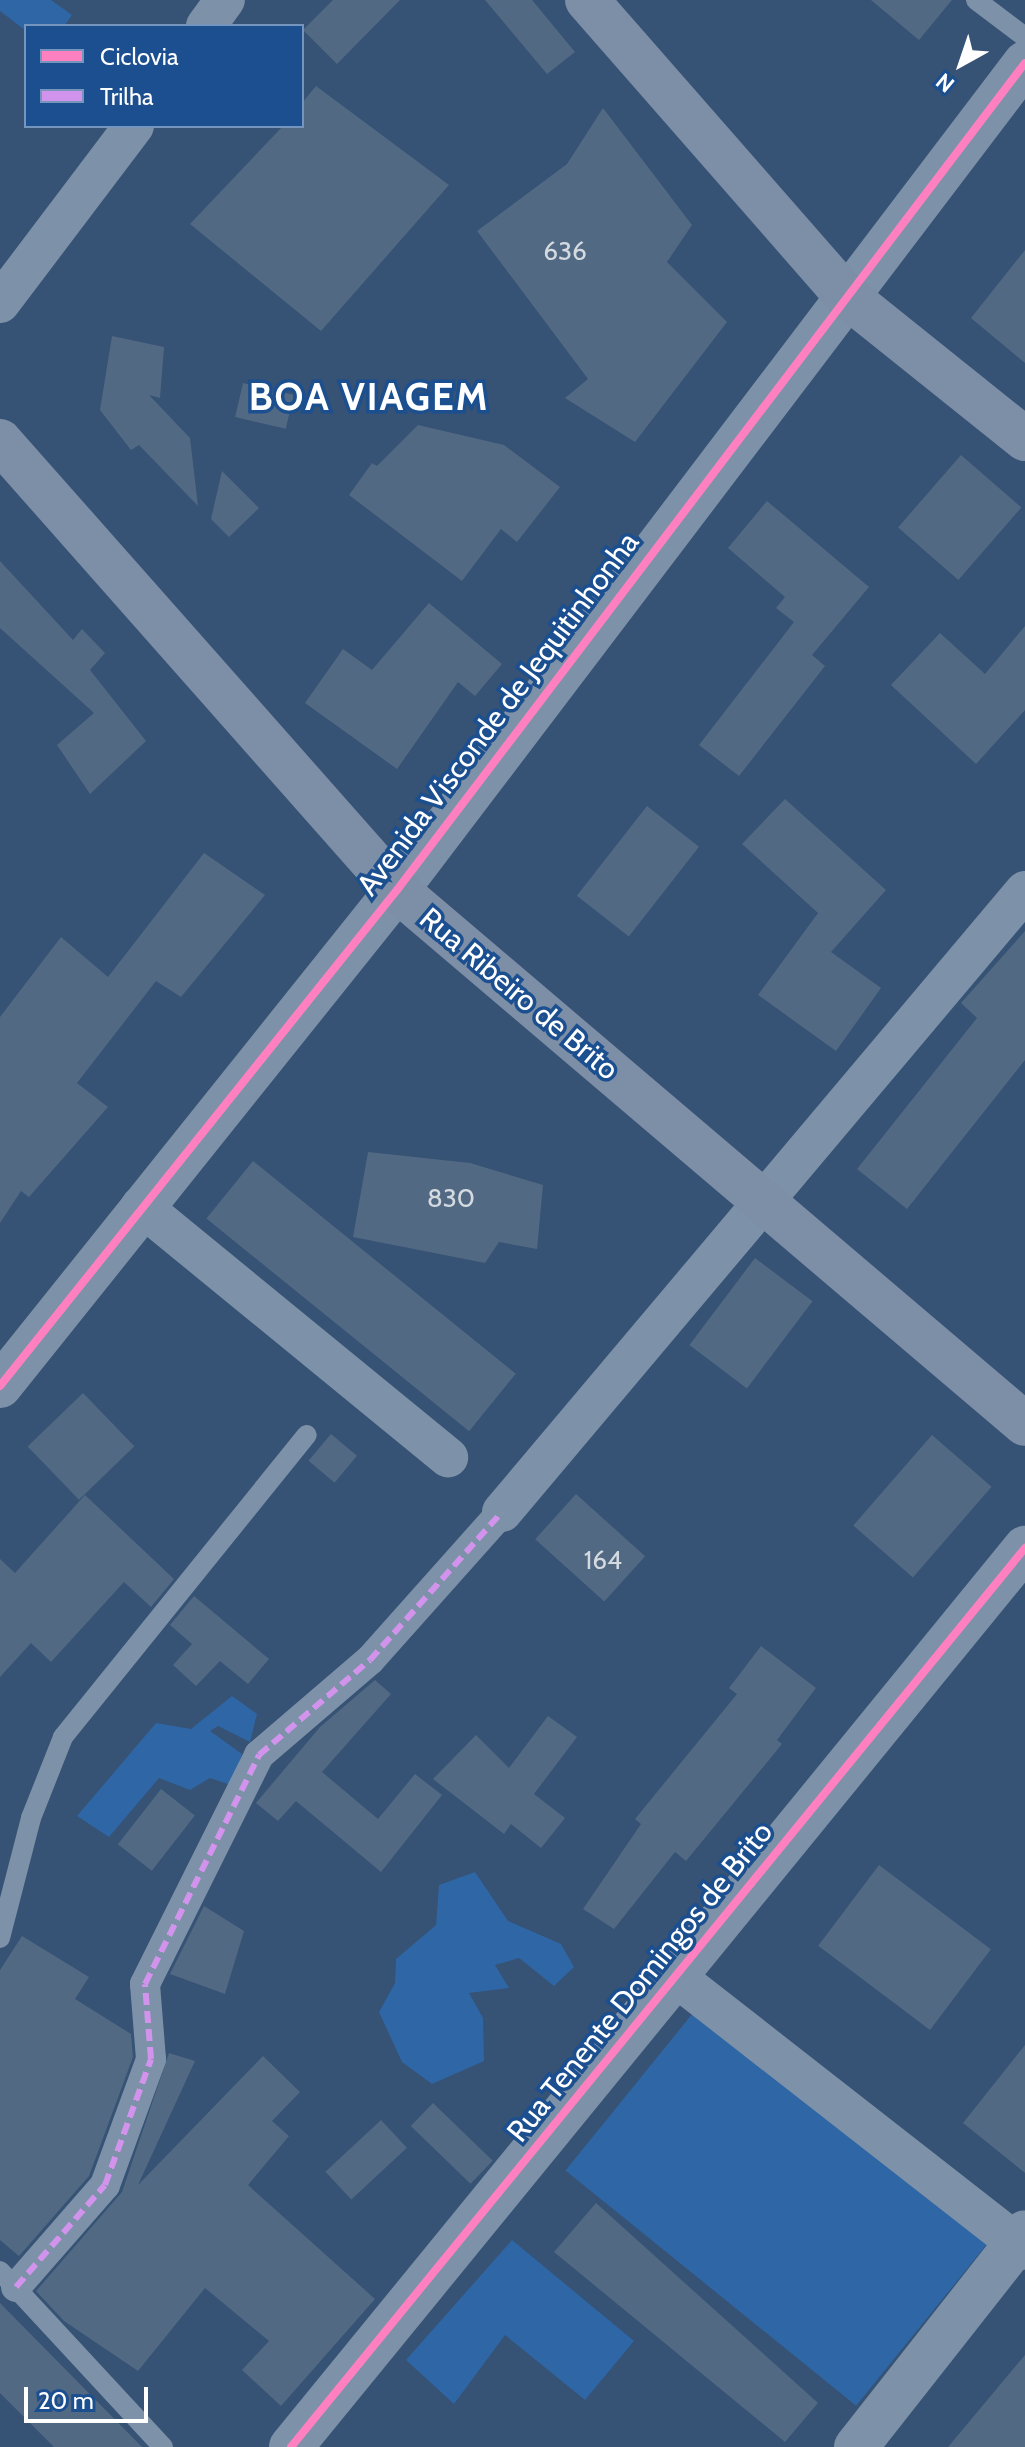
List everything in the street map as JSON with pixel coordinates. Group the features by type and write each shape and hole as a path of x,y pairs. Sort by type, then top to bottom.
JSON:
{"main road":[{"path":"587,0 844,294 1025,439"},
{"name":"Rua Ribeiro de Brito","path":"0,441 397,890 1025,1424"}],"street":[{"path":"207,24 225,0"},
{"name":"Avenida Visconde de Jequitinhonha","path":"0,1386 397,890 844,294 1025,63"},
{"path":"0,303 132,128"},
{"path":"8,2279 105,2185 151,2059 145,1984 259,1755 370,1660 502,1512 1025,891"},
{"path":"141,1206 448,1457"},
{"name":"Rua Tenente Domingos de Brito","path":"291,2447 1025,1548"},
{"path":"676,1977 1022,2241 856,2447"}],"lane":[{"path":"976,0 1025,37"},
{"path":"0,1938 31,1818 63,1737 307,1435"},
{"path":"8,2279 163,2447"}],"shaded area":[{"path":"0,0 51,0 72,15 65,24 24,24 24,29 0,11"},
{"path":"232,1696 257,1714 250,1742 218,1726 210,1731 242,1754 231,1785 210,1778 190,1790 159,1778 109,1837 77,1816 156,1723 191,1729"},
{"path":"475,1872 508,1921 561,1944 574,1967 554,1986 519,1958 495,1965 509,1988 469,1993 483,2018 484,2061 432,2084 402,2062 379,2012 395,1983 396,1959 436,1925 439,1885"},
{"path":"697,2008 988,2243 856,2406 565,2170"},
{"path":"512,2240 634,2341 585,2400 505,2335 454,2404 406,2360"}],"building":[{"path":"333,0 400,0 337,64 304,29"},
{"path":"485,0 532,0 575,52 547,74"},
{"path":"871,0 952,0 919,40"},
{"path":"316,86 449,185 321,331 190,224 281,128 304,128 304,101"},
{"path":"603,108 692,225 667,262 727,322 635,442 565,398 588,379 477,231 567,164"},
{"path":"1025,250 1025,363 971,318"},
{"path":"112,336 164,347 160,398 149,395 190,438 198,506 139,445 131,450 100,410"},
{"path":"243,383 294,395 286,429 235,417"},
{"path":"418,425 504,445 560,487 517,542 501,529 462,581 349,495 372,463 377,466"},
{"path":"961,455 1021,507 958,580 898,527"},
{"path":"222,471 259,508 229,537 211,519"},
{"path":"767,501 869,587 812,655 825,666 739,776 699,745 794,622 776,608 785,597 728,548"},
{"path":"0,561 73,640 82,629 105,653 90,670 146,741 90,794 57,745 94,713 0,628"},
{"path":"429,603 502,664 475,696 458,682 397,769 305,703 343,649 372,670"},
{"path":"1025,626 1025,710 976,764 891,685 940,633 985,674"},
{"path":"785,799 886,890 831,952 881,988 836,1051 758,995 818,913 742,844"},
{"path":"647,806 699,847 629,936 577,896"},
{"path":"204,853 265,895 181,997 156,981 77,1083 108,1107 29,1197 21,1191 0,1223 0,1017 61,937 108,977"},
{"path":"1025,931 1025,1060 907,1209 857,1169 977,1018 961,1003"},
{"path":"368,1152 470,1163 543,1185 537,1249 499,1242 485,1263 353,1237"},
{"path":"253,1161 516,1374 469,1431 206,1219"},
{"path":"755,1258 813,1301 747,1388 689,1345"},
{"path":"83,1393 134,1446 79,1500 28,1446"},
{"path":"331,1434 357,1456 335,1483 309,1461"},
{"path":"932,1435 992,1487 913,1577 853,1526"},
{"path":"576,1494 645,1556 604,1602 535,1539"},
{"path":"85,1495 174,1579 151,1607 124,1582 51,1662 31,1643 0,1677 0,1559 15,1573"},
{"path":"194,1596 269,1659 248,1684 220,1661 196,1686 173,1665 192,1644 170,1625"},
{"path":"761,1646 816,1688 777,1740 782,1744 686,1861 675,1852 614,1929 583,1909 641,1824 635,1819 737,1694 729,1688"},
{"path":"375,1680 391,1694 322,1772 378,1819 415,1774 442,1795 381,1872 296,1801 278,1821 256,1803 320,1727"},
{"path":"548,1716 577,1737 534,1794 565,1818 541,1848 511,1824 504,1834 433,1779 476,1735 509,1768"},
{"path":"161,1789 195,1815 152,1871 118,1844"},
{"path":"879,1865 991,1949 930,2030 818,1946"},
{"path":"204,1906 244,1931 225,1994 170,1974"},
{"path":"22,1936 89,1977 75,1999 131,2034 133,2057 89,2176 19,2256 0,2240 0,1970"},
{"path":"1025,2045 1025,2173 963,2123"},
{"path":"169,2053 195,2061 138,2185 263,2056 300,2092 272,2121 289,2136 248,2185 375,2299 281,2406 242,2370 269,2341 205,2288 138,2371 64,2321 36,2291 122,2192"},
{"path":"433,2103 493,2161 470,2184 411,2126"},
{"path":"381,2120 407,2148 351,2200 325,2172"},
{"path":"596,2203 818,2403 785,2442 554,2252"},
{"path":"0,2303 142,2447 54,2447 0,2393"},
{"path":"1025,2355 1025,2447 948,2447"}],"marked path":[{"path":"16,2287 105,2185 151,2059 145,1984 259,1755 370,1660 502,1512"}],"cycle path":[{"path":"0,1386 397,890 1025,63"},
{"path":"291,2447 1025,1548"}],"district":[{"name":"BOA VIAGEM","path":"369,397"}]}
